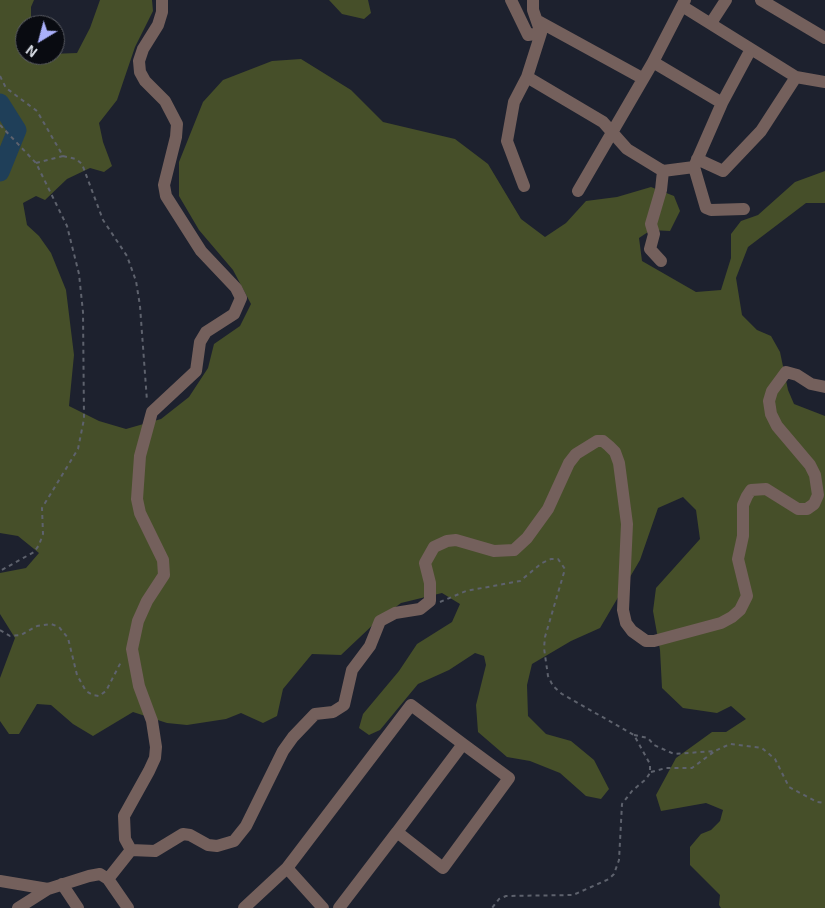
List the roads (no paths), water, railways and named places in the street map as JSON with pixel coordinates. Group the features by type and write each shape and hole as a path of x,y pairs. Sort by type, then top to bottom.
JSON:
{"street":[{"path":"130,850 125,839 124,816 149,771 155,758 156,747 152,721 139,686 132,649 138,621 147,601 164,575 163,560 140,513 137,499 140,456 152,412 196,371 203,337 215,325 234,314 241,298 236,288 201,251 166,196 164,185 176,137 177,124 165,101 145,81 140,72 139,61 143,49 158,25 162,12 162,0"},
{"path":"511,0 528,35 539,27"},
{"path":"524,186 507,140 514,102 527,77 539,27 533,0"},
{"path":"711,23 726,0"},
{"path":"761,0 825,38"},
{"path":"578,191 653,62 684,3 711,23 796,77 825,82"},
{"path":"539,27 642,78"},
{"path":"744,209 711,210 706,208 696,163 722,103 751,49"},
{"path":"653,62 722,103"},
{"path":"527,77 604,122 627,149 662,171 696,163 723,171 761,130 796,77"},
{"path":"661,261 650,249 654,234 651,224 661,190 662,171"},
{"path":"130,850 155,851 183,834 190,834 208,845 216,846 234,841 246,826 283,751 293,736 315,714 333,712 344,705 352,670 370,646 380,622 395,613 420,609 430,601 430,583 424,563 434,547 447,541 456,540 494,551 514,550 528,538 548,509 569,463 576,454 597,441 603,442 615,452 624,490 627,559 623,610 626,623 632,632 646,641 654,641 720,623 732,617 740,610 747,596 738,559 743,536 743,505 751,490 766,489 798,509 807,509 814,504 818,495 815,474 810,465 777,426 771,414 769,401 772,391 786,372 792,372 811,384 825,388"},
{"path":"244,908 287,868 410,705 509,778 443,868 396,832"},
{"path":"339,908 463,744"},
{"path":"108,879 130,850"},
{"path":"287,868 323,908"},
{"path":"18,908 48,889 100,874 108,879 128,908"},
{"path":"0,882 48,889"},
{"path":"62,884 78,908"}],"waterway":[{"path":"0,103 17,130 0,172"}]}
